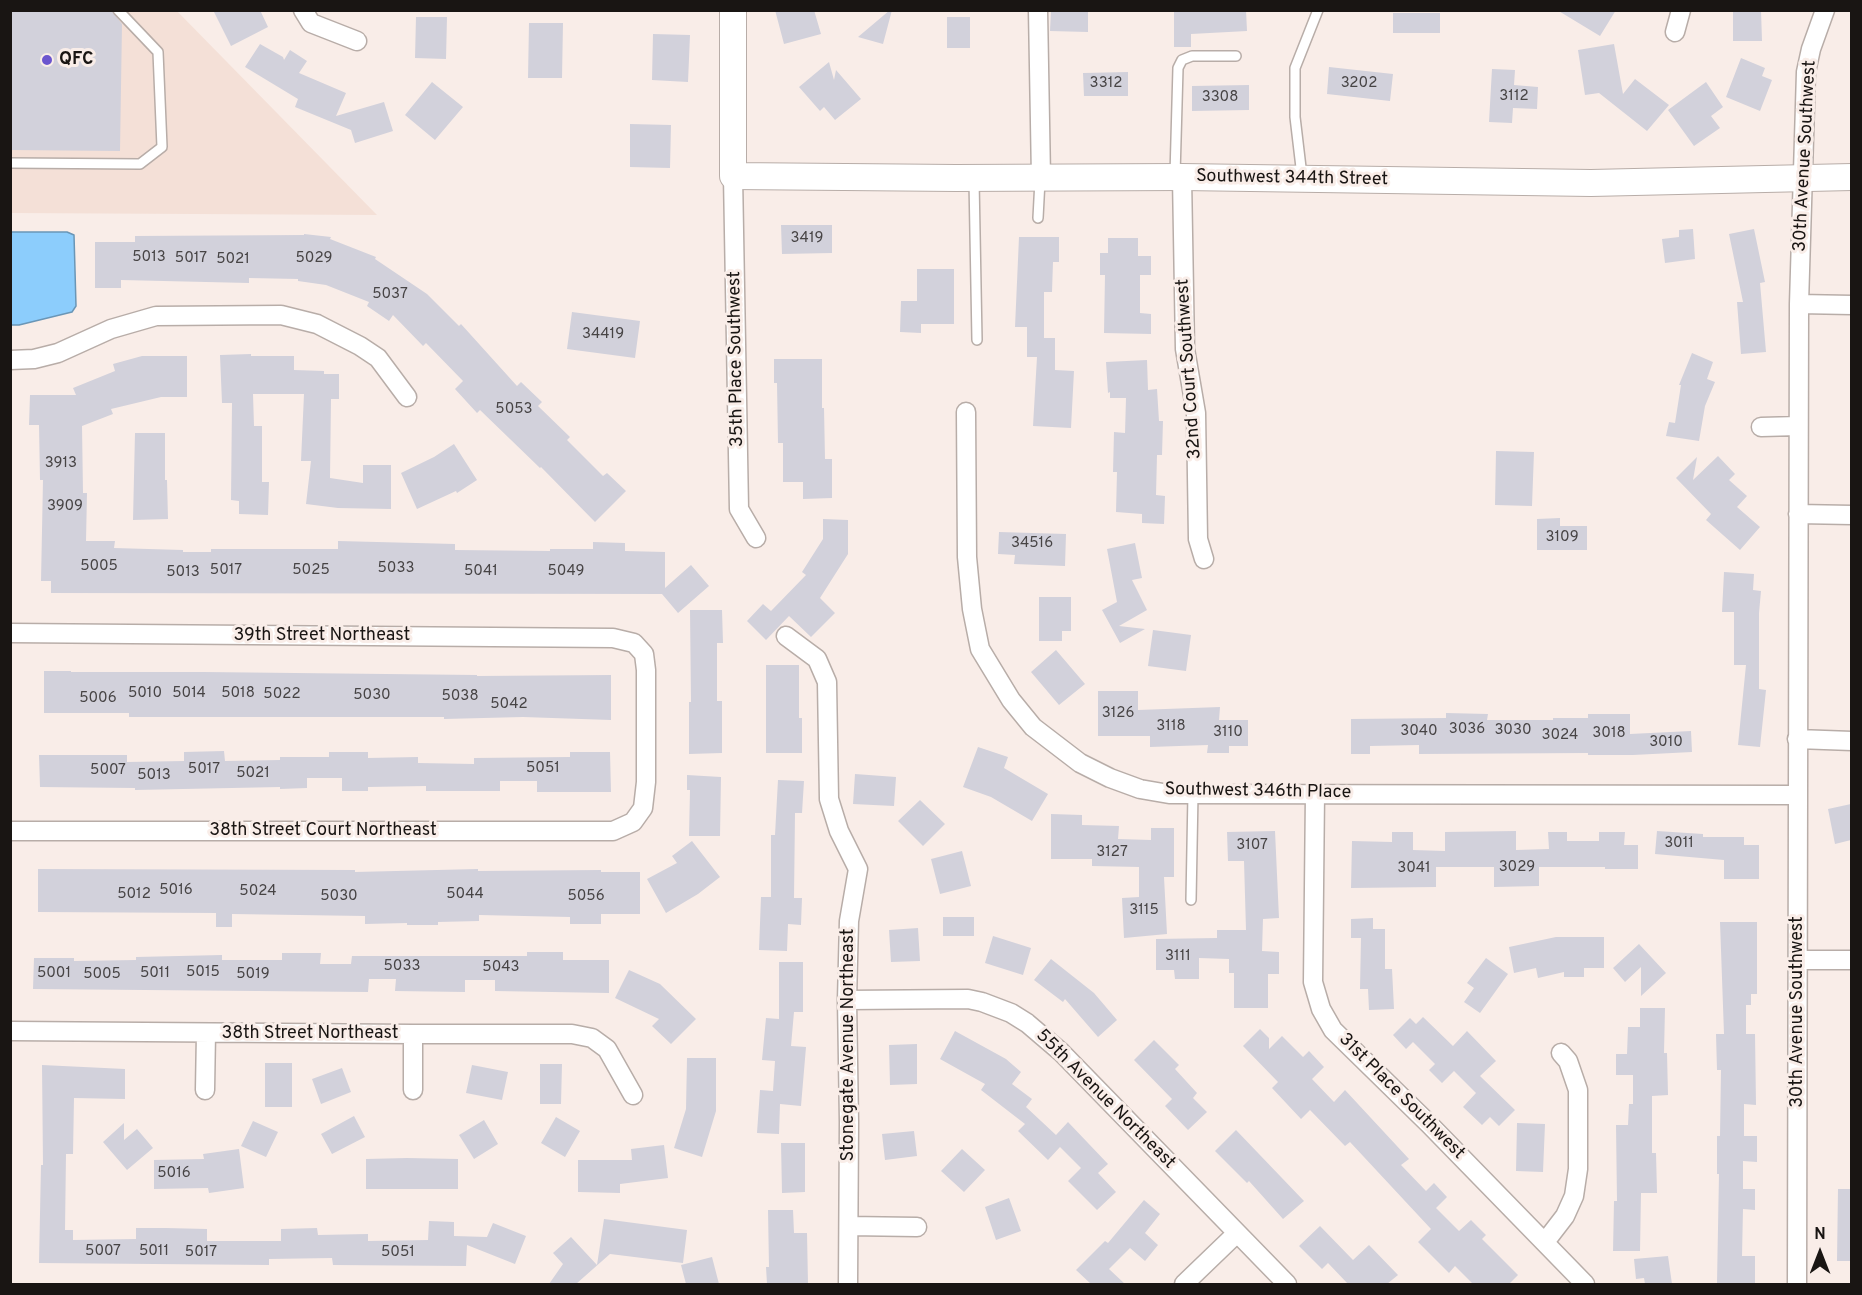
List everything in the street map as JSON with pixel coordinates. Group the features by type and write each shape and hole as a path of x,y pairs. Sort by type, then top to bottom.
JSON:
{"street":[{"path":"303,10 311,23 357,41"},
{"path":"733,176 734,10"},
{"path":"1038,10 1041,178"},
{"path":"1676,32 1681,10"},
{"name":"30th Avenue Southwest","path":"1797,1284 1799,304 1806,72 1811,49 1825,10"},
{"name":"Southwest 344th Street","path":"733,176 1179,177 1591,183 1851,177"},
{"name":"35th Place Southwest","path":"733,176 739,509 756,538"},
{"name":"32nd Court Southwest","path":"1179,177 1185,349 1196,413 1198,539 1204,559"},
{"path":"1799,304 1851,305"},
{"path":"10,360 34,359 58,354 111,329 156,316 281,315 318,324 360,346 378,358 407,397"},
{"name":"Southwest 346th Place","path":"966,412 965,517 972,609 981,649 1011,700 1033,727 1080,763 1110,778 1140,789 1169,794 1797,795"},
{"path":"1761,427 1798,426"},
{"path":"1798,514 1851,515"},
{"name":"39th Street Northeast","path":"10,633 613,638 634,642 644,654 646,670 646,782 643,808 633,822"},
{"name":"Stonegate Avenue Northeast","path":"786,636 817,659 827,682 829,799 839,831 858,869 849,921 847,1000 848,1284"},
{"path":"1797,740 1851,741"},
{"name":"31st Place Southwest","path":"1315,793 1313,981 1321,1009 1340,1036 1586,1284"},
{"name":"38th Street Court Northeast","path":"10,831 613,831 633,822"},
{"path":"1798,960 1851,960"},
{"name":"55th Avenue Northeast","path":"847,1000 968,999 1011,1013 1027,1023 1061,1052 1287,1284"},
{"name":"38th Street Northeast","path":"10,1031 572,1034 592,1038 607,1049 633,1095"},
{"name":"38th Street Northeast","path":"205,1090 206,1033"},
{"name":"38th Street Northeast","path":"413,1034 413,1089"},
{"path":"1545,1242 1564,1216 1574,1196 1578,1168 1578,1090 1568,1061 1561,1053"},
{"path":"849,1226 917,1227"},
{"path":"1184,1284 1237,1233"}],"lane":[{"path":"10,163 140,164 162,147 158,52 118,10"},
{"path":"1302,179 1295,117 1295,68 1318,10"},
{"path":"1179,177 1178,68 1182,60 1192,56 1236,56"},
{"path":"974,178 977,340"},
{"path":"1038,218 1041,178"},
{"path":"1191,900 1193,794"}],"shaded area":[{"path":"176,10 377,215 11,213 11,11"}],"water":[{"path":"11,232 67,232 74,235 76,306 72,312 11,325"}],"building":[{"path":"10,10 111,10 122,24 120,151 10,150"},
{"path":"213,10 260,10 268,27 231,46"},
{"path":"775,10 814,10 821,34 784,44"},
{"path":"892,10 883,44 858,37"},
{"path":"1051,10 1088,10 1088,32 1050,31"},
{"path":"1174,10 1246,10 1247,31 1191,34 1191,47 1174,47"},
{"path":"1557,10 1616,10 1600,36"},
{"path":"1733,10 1761,10 1762,41 1733,41"},
{"path":"1393,13 1440,13 1440,33 1393,33"},
{"path":"416,17 447,17 446,59 415,58"},
{"path":"947,17 970,17 970,48 947,48"},
{"path":"529,23 563,23 562,78 528,78"},
{"path":"653,34 690,35 688,82 652,80"},
{"path":"260,44 283,57 284,60 290,50 307,61 299,73 346,93 336,116 384,102 393,131 355,143 351,130 295,107 298,99 245,67"},
{"path":"1614,44 1623,94 1635,79 1669,105 1647,131 1599,93 1585,95 1578,50"},
{"path":"1741,58 1765,68 1762,76 1772,80 1760,111 1726,97"},
{"path":"829,62 834,80 836,70 861,99 835,120 824,107 820,111 799,87"},
{"path":"1329,67 1393,74 1390,101 1327,94"},
{"path":"1492,69 1515,70 1514,85 1538,87 1537,109 1513,108 1512,123 1489,122"},
{"path":"1128,72 1128,96 1084,96 1083,73"},
{"path":"432,82 463,107 435,140 405,115"},
{"path":"1706,82 1723,107 1711,116 1720,128 1694,146 1668,110"},
{"path":"1249,85 1249,110 1192,111 1192,86"},
{"path":"630,124 671,125 670,168 630,167"},
{"path":"781,225 832,225 832,253 782,254"},
{"path":"1693,229 1695,259 1665,263 1662,239 1679,237 1679,230"},
{"path":"1754,229 1765,282 1760,283 1766,352 1741,354 1737,302 1743,302 1729,234"},
{"path":"304,234 331,237 330,239 376,257 375,259 427,294 459,326 461,324 517,386 521,382 542,402 538,406 570,437 567,440 603,476 607,473 626,491 595,522 480,410 477,413 455,389 463,381 426,343 423,346 393,315 389,321 367,306 369,302 326,285 298,281 298,279 249,278 249,283 121,280 121,288 95,288 95,242 135,242 135,236"},
{"path":"1019,237 1059,237 1059,262 1053,262 1052,292 1044,292 1044,338 1055,338 1055,370 1074,371 1071,428 1033,426 1037,357 1027,357 1027,327 1015,327"},
{"path":"1108,238 1138,238 1138,256 1151,256 1151,275 1140,275 1140,313 1151,314 1151,334 1104,333 1105,275 1100,275 1100,253 1108,253"},
{"path":"917,269 954,269 954,324 921,324 921,333 900,332 901,301 917,301"},
{"path":"572,312 640,321 635,358 567,349"},
{"path":"1692,353 1713,362 1707,379 1715,382 1705,406 1699,441 1666,436 1669,422 1675,423 1681,385 1679,385"},
{"path":"251,354 251,356 294,356 294,370 339,374 339,399 331,399 330,478 363,483 363,465 391,465 391,509 338,508 306,504 311,461 301,461 304,394 253,394 254,426 262,426 262,482 269,482 268,515 239,514 239,501 231,500 232,403 222,403 220,355"},
{"path":"142,356 187,356 187,397 161,397 111,409 113,414 82,426 83,493 87,493 86,541 115,541 114,548 183,550 183,552 211,552 211,549 338,549 338,541 455,544 455,550 550,551 550,549 593,549 593,542 625,543 625,551 665,552 665,588 691,565 709,586 678,613 662,594 51,593 51,581 41,581 43,480 40,480 39,425 29,425 30,395 76,395 73,388 115,371 113,364"},
{"path":"774,359 822,359 825,459 832,459 832,498 803,499 803,482 783,482 783,443 778,443 777,383 774,383"},
{"path":"1147,360 1148,390 1157,389 1159,421 1163,421 1162,455 1157,455 1156,495 1165,496 1164,524 1142,523 1142,514 1116,512 1117,472 1113,472 1114,432 1125,433 1126,398 1110,398 1106,362"},
{"path":"135,433 165,433 168,519 133,520"},
{"path":"454,444 477,480 457,493 456,491 417,509 401,473 434,457"},
{"path":"1496,451 1534,452 1532,506 1495,505"},
{"path":"1718,456 1735,474 1729,480 1747,496 1737,507 1760,527 1740,550 1706,520 1711,514 1676,478 1697,457 1693,480"},
{"path":"1560,518 1560,526 1587,526 1587,550 1537,550 1537,519"},
{"path":"823,519 848,520 848,554 820,598 835,613 811,637 789,616 766,640 747,621 763,604 771,611 806,575 802,572 823,539"},
{"path":"999,532 1066,534 1065,566 1014,564 1015,555 998,554"},
{"path":"1135,543 1142,578 1132,580 1147,610 1119,626 1145,629 1120,643 1102,610 1117,602 1107,549"},
{"path":"1724,572 1754,574 1753,590 1761,591 1759,689 1766,690 1760,747 1738,745 1746,665 1734,665 1734,612 1722,612"},
{"path":"1039,597 1071,597 1071,631 1062,631 1062,641 1039,641"},
{"path":"690,610 722,610 723,643 717,643 717,701 722,701 722,753 689,754"},
{"path":"1153,630 1191,635 1186,671 1148,666"},
{"path":"1056,650 1085,684 1059,705 1031,672"},
{"path":"766,665 799,665 799,718 802,718 802,753 766,753"},
{"path":"44,671 477,676 611,675 611,720 523,717 444,719 444,717 129,717 129,713 44,713"},
{"path":"1098,691 1138,691 1138,710 1220,707 1219,720 1248,720 1248,746 1229,746 1229,753 1207,753 1208,745 1150,747 1150,736 1098,736"},
{"path":"1446,713 1488,714 1487,720 1553,720 1553,718 1588,718 1588,714 1630,714 1630,734 1691,731 1692,752 1633,755 1419,754 1419,745 1370,746 1370,754 1351,754 1351,719 1446,718"},
{"path":"978,747 1008,757 1004,768 1048,794 1032,821 991,797 963,787"},
{"path":"224,751 225,761 280,760 280,757 329,757 329,752 368,752 368,758 418,757 418,763 474,764 474,758 570,757 570,752 610,752 611,792 537,792 537,781 500,781 500,791 426,791 426,786 368,787 368,791 342,791 342,778 307,778 307,788 280,789 280,787 135,790 135,788 40,787 39,755 127,755 127,762 184,761 184,752"},
{"path":"855,774 896,777 894,806 853,804"},
{"path":"687,775 721,777 720,836 689,836 690,790 687,790"},
{"path":"778,780 804,781 802,813 795,813 794,898 802,898 801,925 788,924 787,951 759,950 761,897 771,897 771,835 775,835"},
{"path":"920,800 945,824 923,846 898,821"},
{"path":"1851,804 1851,840 1835,844 1828,809"},
{"path":"1051,814 1082,815 1082,825 1119,826 1118,839 1151,840 1151,828 1174,828 1174,877 1164,877 1167,934 1124,938 1122,898 1139,897 1139,867 1092,866 1092,859 1051,859"},
{"path":"1275,831 1279,918 1263,919 1262,951 1279,952 1279,974 1268,974 1268,1008 1234,1008 1234,973 1229,973 1229,959 1199,958 1199,979 1175,979 1174,970 1156,970 1156,939 1217,938 1217,930 1246,930 1244,861 1228,861 1227,832"},
{"path":"1516,831 1516,850 1549,849 1548,832 1567,832 1567,841 1599,841 1599,832 1625,832 1624,845 1638,845 1638,869 1539,867 1539,886 1494,887 1494,867 1436,867 1436,887 1351,888 1352,841 1392,842 1392,832 1413,832 1413,850 1445,851 1445,832"},
{"path":"1657,831 1703,834 1703,837 1744,837 1744,845 1759,845 1759,879 1724,879 1724,860 1655,854"},
{"path":"692,841 720,877 698,894 666,913 647,879 677,863 672,856"},
{"path":"962,851 971,886 940,894 931,859"},
{"path":"38,869 355,870 355,872 478,869 478,871 640,872 640,914 601,914 601,924 570,924 570,917 479,915 479,921 407,925 407,923 365,924 365,916 232,914 232,927 216,927 216,913 38,912"},
{"path":"943,917 974,917 974,936 943,936"},
{"path":"1373,918 1373,929 1385,929 1385,969 1392,969 1394,1009 1369,1010 1368,989 1360,989 1361,938 1351,938 1351,919"},
{"path":"1720,922 1757,922 1757,994 1751,994 1751,1005 1746,1005 1746,1034 1755,1034 1756,1105 1744,1104 1744,1136 1757,1136 1757,1162 1743,1161 1743,1189 1755,1189 1755,1210 1743,1209 1742,1256 1755,1256 1755,1283 1717,1283 1719,1174 1717,1174 1717,1136 1720,1136 1721,1070 1717,1070 1716,1034 1724,1034"},
{"path":"918,928 920,961 891,962 889,930"},
{"path":"993,936 1031,948 1023,975 985,963"},
{"path":"1556,937 1604,937 1604,968 1584,968 1584,977 1564,977 1564,972 1538,978 1536,968 1514,973 1509,947"},
{"path":"1639,944 1666,973 1641,996 1641,967 1625,982 1613,968"},
{"path":"527,952 563,952 563,960 609,960 609,993 495,991 495,980 465,980 465,992 395,991 396,979 369,979 368,992 33,989 34,958 74,958 74,961 222,955 222,960 282,960 282,953 321,953 320,964 351,964 352,956 527,956"},
{"path":"1486,958 1508,974 1480,1013 1464,1002 1474,988 1467,983"},
{"path":"1051,959 1094,993 1117,1020 1098,1037 1065,999 1063,1002 1034,980"},
{"path":"779,962 803,962 803,1012 794,1012 791,1046 806,1047 801,1106 780,1104 779,1134 757,1133 760,1090 773,1091 775,1061 762,1060 766,1018 779,1019"},
{"path":"629,970 660,984 696,1019 671,1044 652,1026 659,1019 615,998"},
{"path":"1640,1008 1665,1008 1664,1053 1667,1053 1668,1095 1652,1096 1652,1153 1656,1153 1657,1193 1641,1193 1640,1251 1613,1251 1614,1201 1617,1201 1616,1125 1628,1125 1629,1104 1633,1104 1633,1075 1616,1075 1616,1054 1627,1054 1628,1027 1640,1027"},
{"path":"1423,1017 1453,1046 1467,1031 1496,1061 1480,1076 1515,1110 1499,1126 1490,1117 1482,1125 1463,1107 1476,1093 1454,1071 1442,1083 1429,1070 1435,1064 1413,1042 1406,1049 1393,1035 1410,1018 1416,1024"},
{"path":"1260,1029 1269,1038 1269,1049 1282,1036 1303,1057 1309,1051 1324,1067 1312,1079 1334,1102 1345,1090 1409,1159 1401,1165 1426,1191 1434,1183 1447,1197 1436,1208 1459,1231 1471,1220 1486,1235 1482,1239 1518,1275 1509,1284 1473,1284 1455,1266 1449,1273 1418,1242 1431,1229 1350,1142 1345,1146 1310,1110 1301,1119 1272,1088 1278,1082 1243,1046"},
{"path":"955,1031 1006,1059 1021,1072 1012,1084 1032,1099 1026,1107 1056,1135 1068,1122 1108,1164 1098,1173 1116,1192 1097,1210 1068,1181 1081,1168 1060,1147 1048,1160 1018,1131 1025,1124 981,1090 985,1084 940,1059"},
{"path":"1154,1040 1179,1065 1175,1069 1197,1093 1193,1098 1207,1112 1188,1130 1165,1106 1172,1099 1134,1060"},
{"path":"917,1044 917,1084 890,1085 889,1045"},
{"path":"687,1058 716,1058 716,1111 702,1157 674,1148 686,1109"},
{"path":"265,1063 292,1063 292,1107 265,1107"},
{"path":"540,1064 562,1064 561,1104 540,1104"},
{"path":"42,1065 125,1069 125,1099 74,1098 73,1154 66,1154 65,1230 73,1230 73,1240 136,1239 136,1228 166,1228 207,1229 207,1241 281,1241 281,1229 317,1228 318,1235 368,1234 368,1241 428,1240 429,1221 454,1222 454,1236 487,1237 493,1223 526,1236 515,1264 467,1245 466,1266 333,1265 332,1258 269,1259 269,1265 39,1263 41,1165 43,1165"},
{"path":"472,1065 508,1072 502,1100 466,1093"},
{"path":"342,1068 351,1092 321,1104 312,1079"},
{"path":"354,1116 365,1137 332,1154 321,1134"},
{"path":"556,1117 580,1131 565,1157 541,1143"},
{"path":"484,1120 498,1144 474,1159 459,1135"},
{"path":"253,1121 278,1132 266,1157 241,1146"},
{"path":"124,1123 124,1140 137,1129 153,1148 127,1170 103,1142"},
{"path":"1517,1123 1545,1124 1543,1172 1516,1171"},
{"path":"1236,1130 1304,1201 1283,1219 1249,1181 1247,1183 1215,1151"},
{"path":"914,1131 917,1156 885,1160 882,1134"},
{"path":"781,1143 805,1143 805,1192 782,1193"},
{"path":"664,1145 668,1178 620,1184 620,1193 578,1192 578,1160 632,1160 631,1149"},
{"path":"239,1149 244,1188 209,1193 208,1188 154,1189 154,1160 204,1159 203,1154"},
{"path":"962,1149 985,1170 964,1192 941,1171"},
{"path":"366,1159 458,1159 458,1189 366,1189"},
{"path":"1838,1189 1851,1189 1851,1261 1837,1261"},
{"path":"1009,1198 1021,1231 996,1240 985,1207"},
{"path":"1144,1200 1160,1214 1145,1233 1158,1245 1145,1261 1130,1248 1109,1269 1125,1284 1091,1284 1076,1270 1105,1241 1108,1243"},
{"path":"768,1210 793,1210 794,1233 807,1233 808,1284 767,1284"},
{"path":"604,1219 687,1230 683,1263 610,1254 576,1284 549,1284 563,1264 553,1253 571,1237 597,1265"},
{"path":"1320,1226 1353,1260 1369,1245 1398,1275 1387,1284 1348,1284 1328,1263 1322,1269 1299,1246"},
{"path":"1668,1256 1672,1284 1645,1284 1644,1278 1636,1279 1634,1259"},
{"path":"712,1257 719,1284 686,1284 681,1265"}],"place":[{"name":"QFC","path":"47,60"}]}
